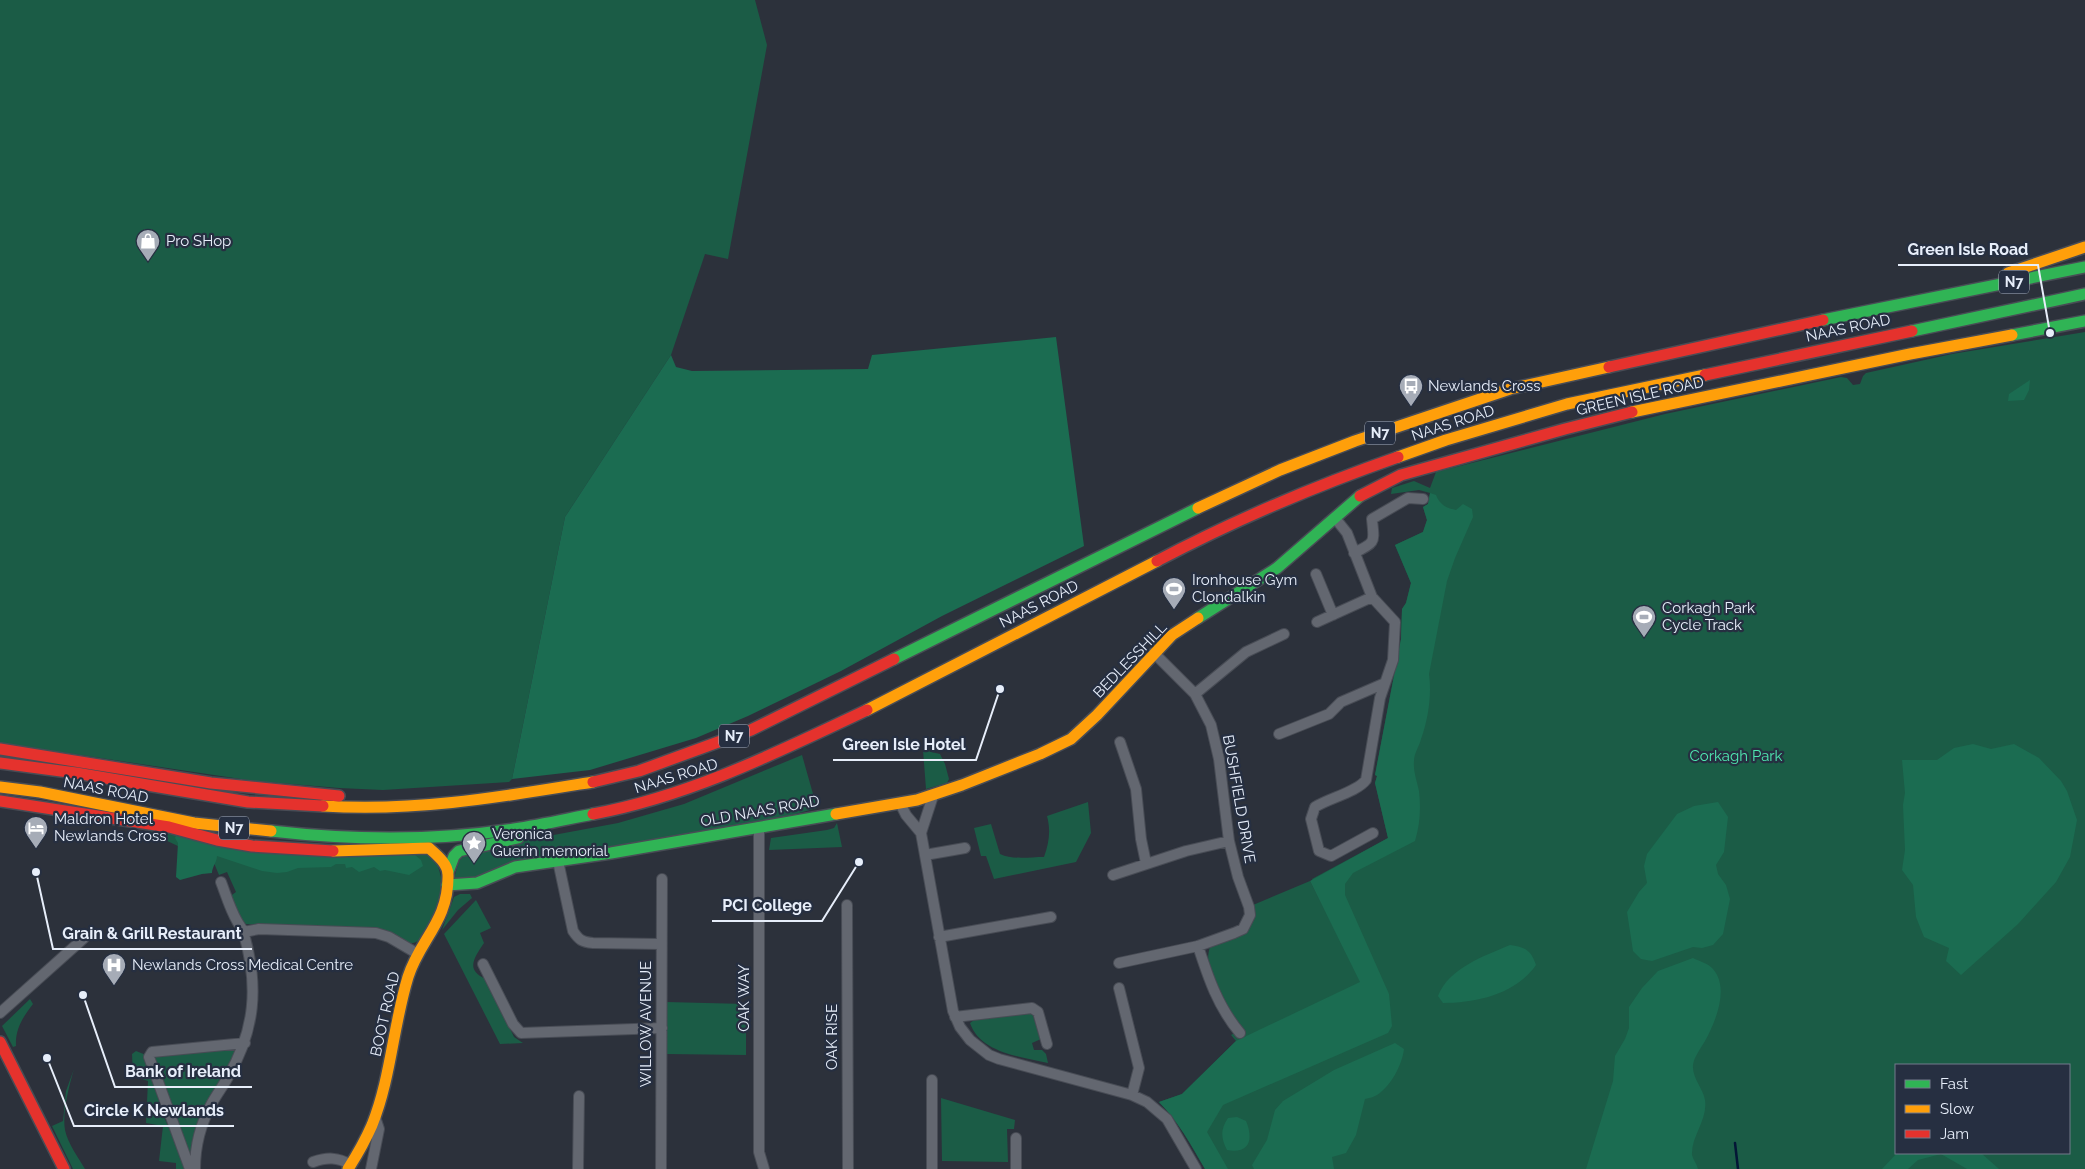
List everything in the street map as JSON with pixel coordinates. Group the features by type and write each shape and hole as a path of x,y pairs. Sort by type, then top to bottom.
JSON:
{"main road":[{"name":"N7","path":"1944,296 2085,247"},
{"name":"NAAS ROAD","path":"0,763 76,773 248,802 349,808 402,808 462,803 609,780 639,772 751,730 1188,512 1280,470 1363,438 1510,389 1732,339 2085,267"},
{"name":"NAAS ROAD","path":"0,788 40,792 194,823 261,832 322,837 387,838 471,834 514,829 619,809 726,776 760,761 869,708 1199,539 1312,488 1454,437 1567,404 2085,294"},
{"name":"N7","path":"2010,309 2085,298"},
{"name":"GREEN ISLE ROAD","path":"1335,518 1358,497 1401,475 1565,429 1818,373 2085,321"},
{"name":"BEDLESSHILL","path":"1071,738 1097,715 1172,635 1191,621 1277,568 1335,518"},
{"name":"OLD NAAS ROAD","path":"447,885 472,885 487,880 504,870 933,796 1048,751 1071,738"},
{"path":"0,749 266,790 377,799 438,800 462,803"},
{"path":"0,801 265,841 330,845 430,841 471,834"},
{"path":"448,872 454,856 459,851 576,827 596,821 619,809"},
{"path":"169,827 216,840 290,850 345,851 430,848 437,853 448,872"},
{"name":"BOOT ROAD","path":"350,1167 376,1117 386,1080 405,987 418,954 440,918 445,901 448,872"},
{"path":"0,1042 64,1169"},
{"path":"0,1062 50,1152 64,1169"}],"street":[{"path":"1354,553 1371,545 1375,537 1372,519 1408,498 1423,499"},
{"path":"1335,518 1347,533 1372,597 1395,622 1393,660 1378,709 1366,780 1362,785 1315,807 1311,819 1319,851 1326,855 1334,854 1373,834"},
{"path":"1316,574 1333,615"},
{"path":"1317,622 1372,597"},
{"path":"1195,694 1246,652 1284,634"},
{"name":"BUSHFIELD DRIVE","path":"1119,963 1198,946 1243,929 1250,915 1229,841 1224,793 1211,725 1203,706 1195,694 1154,654"},
{"path":"1279,734 1329,714 1342,702 1385,683"},
{"path":"1120,742 1136,789 1141,838 1146,863"},
{"path":"921,834 933,796"},
{"path":"900,803 906,815 921,834 955,1017 970,1040 994,1057 1136,1097 1154,1107 1167,1120 1196,1169"},
{"name":"OAK WAY","path":"759,827 759,1152 764,1169"},
{"path":"1113,875 1146,863 1229,841"},
{"path":"925,854 965,848"},
{"path":"558,861 573,931 578,939 593,943 660,944"},
{"name":"WILLOW AVENUE","path":"661,1169 662,1028 660,944 662,879"},
{"path":"195,1169 195,1154 201,1128 212,1103 237,1063 252,1020 253,976 244,932 236,920 221,882"},
{"name":"OAK RISE","path":"847,905 848,1169"},
{"path":"939,937 1051,917"},
{"path":"244,932 259,929 376,933 389,936 418,954"},
{"path":"0,1013 84,938"},
{"path":"1198,946 1214,992 1230,1022 1240,1033"},
{"path":"483,964 513,1024 522,1033 662,1028"},
{"path":"1118,988 1139,1068 1136,1097"},
{"path":"955,1017 1032,1008 1038,1012 1047,1044"},
{"path":"190,1169 149,1057 152,1052 245,1043"},
{"path":"932,1080 932,1169"},
{"path":"578,1169 579,1096"},
{"path":"371,1169 379,1128 376,1117"},
{"path":"1016,1138 1016,1169"},
{"name":"BOOT ROAD","path":"313,1162 334,1158 342,1159 350,1167"}],"green space":[{"path":"0,0 755,0 767,45 728,259 705,254 671,355 565,517 512,779 509,782 383,790 339,788 254,781 0,743"},
{"name":"Corkagh Park","path":"2085,332 2085,1169 1205,1169 1179,1126 1159,1102 1182,1094 1236,1041 1231,1035 1241,1029 1223,1001 1212,979 1208,957 1210,947 1250,927 1254,919 1253,905 1310,881 1345,950 1312,879 1388,838 1375,783 1377,776 1375,775 1401,639 1402,609 1406,603 1411,583 1395,545 1423,532 1427,520 1423,507 1428,504 1430,493 1419,490 1391,494 1392,488 1414,481 1430,488 1436,472 1665,414 1841,377 1847,378 1853,385 1860,384 1866,373 1952,354"},
{"path":"1056,337 1084,546 942,616 841,671 748,716 696,738 590,770 512,779 565,517 671,355 676,367 692,371 868,369 872,355"},
{"path":"2030,380 2029,390 2024,400 2008,401 2009,394"},
{"path":"1430,493 1436,495 1441,504 1449,508 1456,510 1463,504 1472,509 1473,517 1447,581 1429,674 1430,699 1427,716 1414,758 1420,804 1417,835 1415,841 1353,873 1345,884 1345,895 1389,994 1392,1026 1388,1033 1223,1105 1207,1132 1228,1169 1205,1169 1179,1126 1159,1102 1182,1094 1236,1041 1360,982 1310,881 1388,838 1375,783 1377,776 1375,775 1401,639 1402,609 1406,603 1411,583 1395,545 1423,532 1427,520 1423,507 1428,504"},
{"path":"1973,744 1991,749 2014,744 2039,758 2061,781 2067,791 2077,820 2070,857 2056,882 2018,924 1961,975 1946,961 1949,948 1924,937 1916,917 1913,885 1902,870 1905,850 1903,805 1905,793 1902,760 1937,760 1954,748"},
{"path":"923,750 940,754 949,779 947,783 926,789"},
{"path":"802,755 817,808 792,815 486,876 452,885 459,861 468,851 618,823 684,804"},
{"path":"1088,802 1091,833 1076,862 994,879 986,856 981,856 974,828 991,824 1000,854 1016,858 1044,857 1049,837 1047,816"},
{"path":"1718,802 1728,817 1724,852 1716,865 1718,874 1726,885 1730,899 1723,934 1713,945 1702,948 1693,947 1652,961 1641,959 1633,951 1627,912 1647,883 1644,866 1647,854 1677,814 1694,806"},
{"path":"837,823 842,847 769,850 771,838 827,830 834,828"},
{"path":"146,831 186,836 424,850 436,859 441,879 442,886 437,909 429,928 419,941 413,943 406,942 395,936 246,924 240,920 229,897 236,892 227,872 219,875 214,863"},
{"path":"176,835 415,855 421,860 423,866 409,875 385,870 380,871 374,867 359,872 352,867 346,868 345,864 336,864 331,867 298,868 277,873 262,871 217,856 212,873 180,880 176,877 178,843 175,838"},
{"path":"460,894 470,894 472,898 458,910 442,930 454,897"},
{"path":"476,900 491,928 480,933 484,943 473,963 475,972 486,979 514,1037 523,1043 500,1044 444,934"},
{"path":"1510,945 1524,948 1532,956 1536,965 1528,975 1507,990 1495,995 1456,1003 1443,1003 1438,996 1443,986 1459,970"},
{"path":"1693,958 1713,969 1718,977 1721,995 1713,1025 1693,1065 1694,1074 1705,1100 1704,1114 1692,1148 1692,1155 1698,1169 1586,1169 1613,1081 1615,1056 1629,1028 1629,1007 1642,988 1658,971"},
{"path":"30,999 33,1004 20,1024 16,1046 13,1047 2,1026"},
{"path":"666,1002 746,1004 746,1055 666,1054"},
{"path":"1031,1010 1041,1039 1032,1043 1034,1050 1042,1050 1046,1054 1048,1063 1015,1056 992,1047 975,1033 970,1023 974,1020"},
{"path":"1395,1043 1404,1049 1398,1068 1391,1081 1382,1091 1376,1096 1365,1099 1356,1135 1346,1153 1332,1157 1334,1169 1254,1169 1252,1165 1267,1140 1275,1110 1283,1101 1334,1070"},
{"path":"242,1046 191,1162 153,1062 156,1056"},
{"path":"136,1051 146,1055 162,1112 186,1169 176,1169 176,1163 159,1161 163,1126 146,1123 148,1081 133,1076 132,1054"},
{"path":"74,1069 68,1091 64,1123 66,1135 85,1169 73,1169 52,1126 63,1121 66,1091"},
{"path":"941,1098 1015,1120 1014,1129 1007,1129 1008,1162 942,1161"},
{"path":"1237,1117 1246,1121 1250,1134 1248,1144 1240,1150 1227,1150 1223,1138 1224,1126 1228,1118"},
{"path":"1896,1154 1941,1154 1918,1160 1908,1169 1882,1169"},
{"path":"1941,1154 1982,1154 1999,1169 1967,1169"}],"waterway":[{"path":"1735,1143 1738,1169"}],"traffic: fast":[{"path":"1823,320 2085,267"},
{"path":"1912,331 2085,294"},
{"path":"2012,335 2085,321"},
{"path":"1198,618 1277,568 1360,496"},
{"path":"894,659 1198,508"},
{"path":"271,831 331,836 393,838 454,836 514,829 593,814"},
{"path":"447,885 477,883 515,867 611,853 836,814"},
{"path":"448,872 454,856 459,851 518,838"}],"traffic: slow":[{"path":"2008,273 2085,247"},
{"path":"1632,412 1910,354 2012,335"},
{"path":"1198,508 1280,470 1355,441 1510,389 1609,367"},
{"path":"1398,457 1446,440 1567,404 1705,375"},
{"path":"867,710 1157,561"},
{"path":"836,814 917,800 962,785 1040,754 1071,739 1097,715 1172,635 1198,618"},
{"path":"323,806 391,807 425,805 492,798 593,782"},
{"path":"0,787 40,792 194,823 271,831"},
{"path":"333,851 429,848 444,863 448,871 444,905 408,977 384,1089 372,1125 348,1169"}],"traffic: jam":[{"path":"1609,367 1823,320"},
{"path":"1705,375 1912,331"},
{"path":"1360,496 1401,475 1632,412"},
{"path":"1157,561 1276,504 1398,457"},
{"path":"593,782 639,771 751,730 894,659"},
{"path":"593,814 629,806 699,784 767,757 867,710"},
{"path":"0,749 211,783 339,796"},
{"path":"0,763 76,773 248,802 323,806"},
{"path":"0,801 169,827 217,840 252,846 333,851"},
{"path":"0,1042 64,1169"}],"place":[{"name":"Pro SHop","path":"148,262"},
{"name":"Green Isle Road","path":"2050,333"},
{"name":"Newlands Cross","path":"1411,407"},
{"name":"Ironhouse Gym Clondalkin","path":"1174,610"},
{"name":"Corkagh Park Cycle Track","path":"1644,638"},
{"name":"Green Isle Hotel","path":"1000,689"},
{"name":"Maldron Hotel Newlands Cross","path":"36,849"},
{"name":"PCI College","path":"859,862"},
{"name":"Veronica Guerin memorial","path":"474,864"},
{"name":"Grain & Grill Restaurant","path":"36,872"},
{"name":"Newlands Cross Medical Centre","path":"114,986"},
{"name":"Bank of Ireland","path":"83,995"},
{"name":"Circle K Newlands","path":"47,1058"}]}
